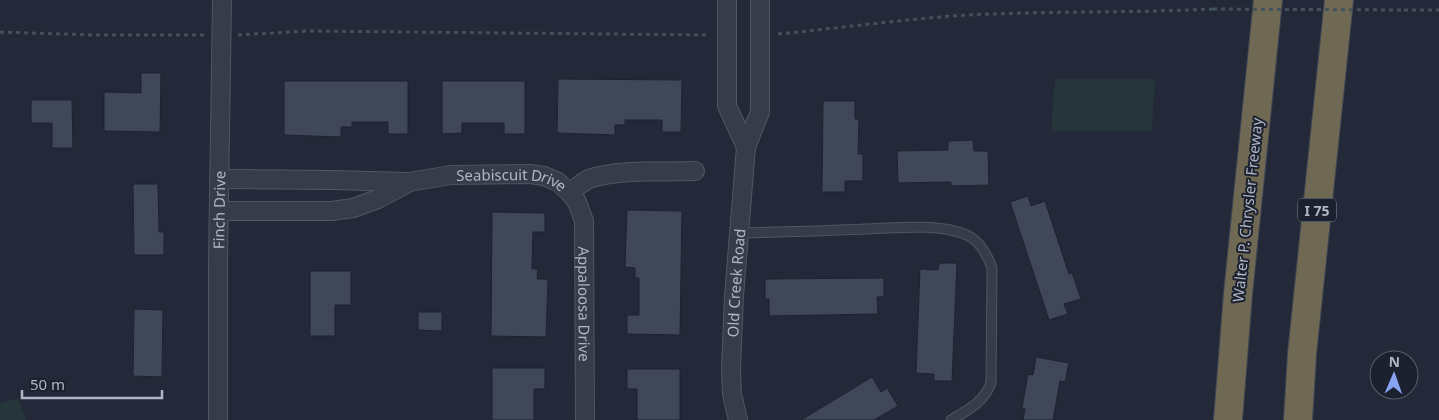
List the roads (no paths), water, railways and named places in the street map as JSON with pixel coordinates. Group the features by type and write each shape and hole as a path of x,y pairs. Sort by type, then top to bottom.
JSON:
{"highway":[{"name":"Walter P. Chrysler Freeway","path":"1228,420 1238,294 1268,0"},
{"name":"I 75","path":"1298,420 1302,354 1339,0"}],"street":[{"name":"Finch Drive","path":"218,420 218,211 222,0"},
{"name":"Old Creek Road","path":"726,0 727,106 746,147"},
{"name":"Old Creek Road","path":"738,420 732,394 731,368 734,296 746,147 760,112 760,0"},
{"name":"Seabiscuit Drive","path":"219,179 409,182 451,175 530,174 544,176 558,182 570,193 587,180 602,176 695,171"},
{"name":"Seabiscuit Drive","path":"218,211 332,211 353,208 378,199 409,182"},
{"name":"Appaloosa Drive","path":"570,193 581,211 585,231 585,420"}],"lane":[{"path":"739,234 908,228 942,229 969,236 980,245 988,256 992,268 991,383 988,391 976,405 951,420"}]}
